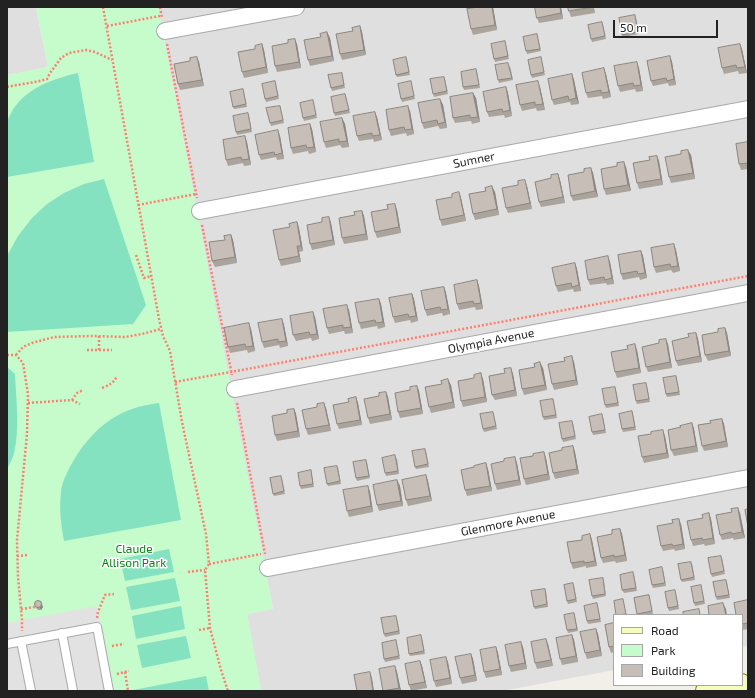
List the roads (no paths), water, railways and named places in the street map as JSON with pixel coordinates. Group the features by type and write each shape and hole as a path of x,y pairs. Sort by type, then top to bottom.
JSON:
{"main road":[{"path":"707,691 735,686"}],"street":[{"path":"163,24 296,7"},
{"name":"Sumner","path":"200,211 748,109"},
{"name":"Olympia Avenue","path":"234,389 748,293"},
{"name":"Glenmore Avenue","path":"265,557 748,478"}],"lane":[{"path":"7,644 97,627 110,691"},
{"path":"62,633 73,691"},
{"path":"21,641 31,691"}],"park label":[{"name":"Claude Allison Park","path":"134,556"}]}
